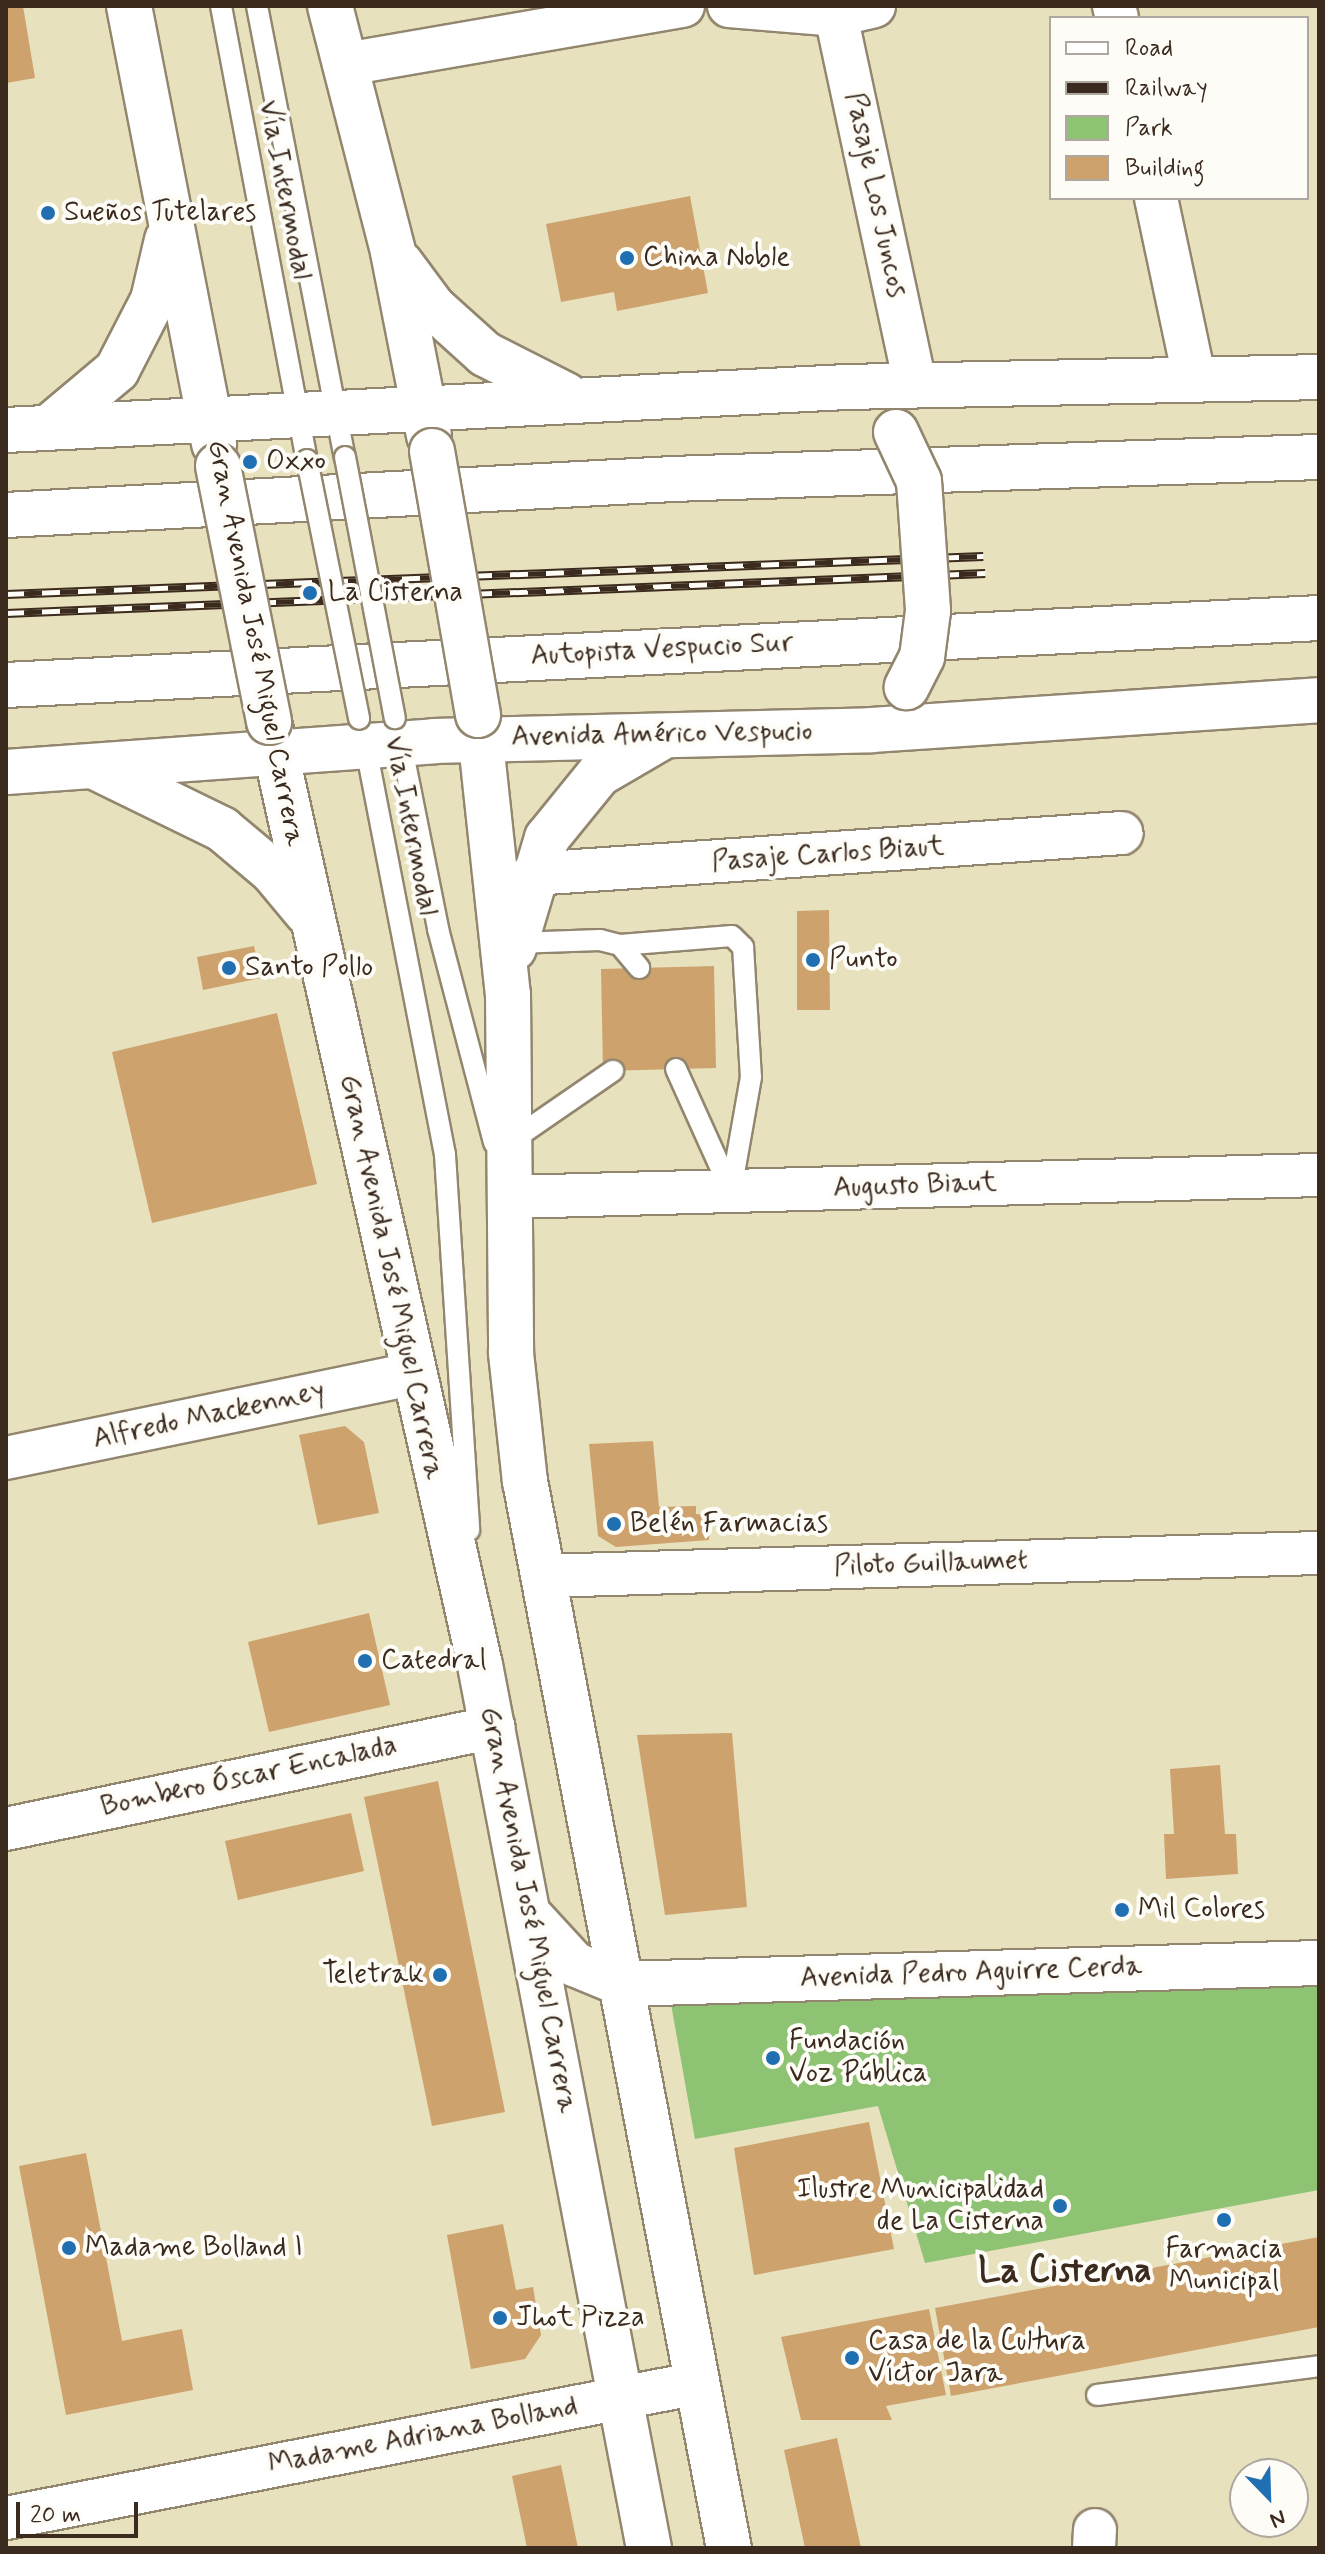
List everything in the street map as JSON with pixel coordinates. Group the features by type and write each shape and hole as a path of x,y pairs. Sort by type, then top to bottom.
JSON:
{"main road":[{"name":"Gran Avenida José Miguel Carrera","path":"129,6 272,737 493,1727 649,2548"},
{"path":"330,6 393,252 432,451 480,727 508,994 516,1414 543,1576 729,2548"},
{"path":"27,429 93,395 130,351 153,300 170,222"},
{"path":"393,252 433,307 485,354 577,399"},
{"path":"27,429 209,417 845,387 1194,377 1319,377"},
{"path":"845,387 896,432 919,481 928,611 922,657 907,687 871,730"},
{"path":"6,515 672,479 1319,457"},
{"name":"Autopista Vespucio Sur","path":"6,685 1319,618"},
{"name":"Avenida Américo Vespucio","path":"6,772 91,765 272,737 480,727 665,736 871,730 1319,700"},
{"path":"508,994 515,943 533,874 547,838 581,792 620,759 665,736"},
{"path":"91,765 222,829 272,871 312,920"},
{"path":"530,1915 574,1964 623,1984"},
{"name":"Avenida Pedro Aguirre Cerda","path":"623,1984 1319,1963"}],"street":[{"path":"346,64 683,6"},
{"path":"729,6 848,9"},
{"name":"Pasaje Los Juncos","path":"848,9 915,385"},
{"path":"1156,200 1194,377"},
{"name":"Pasaje Carlos Biaut","path":"533,874 1122,833"},
{"name":"Augusto Biaut","path":"511,1197 1319,1175"},
{"name":"Alfredo Mackenney","path":"6,1458 412,1374"},
{"name":"Piloto Guillaumet","path":"543,1576 1319,1553"},
{"name":"Bombero Óscar Encalada","path":"6,1829 493,1727"},
{"name":"Madame Adriana Bolland","path":"6,2518 698,2383"}],"lane":[{"name":"Vía Intermodal","path":"221,6 316,413 345,457 380,732 445,1155 480,1665"},
{"name":"Vía Intermodal","path":"257,6 316,413 307,460 511,1197"},
{"path":"515,943 581,939 620,945 732,936 743,947 751,1077 731,1191"},
{"path":"620,945 639,968"},
{"path":"676,1069 731,1191"},
{"path":"511,1141 613,1071"},
{"path":"1097,2395 1319,2366"}],"green space":[{"path":"1319,1980 1319,2190 925,2263 878,2106 695,2139 671,2004"}],"building":[{"path":"6,6 23,6 35,78 6,83"},
{"name":"China Noble","path":"690,196 708,293 617,311 614,292 561,302 546,224"},
{"name":"Punto","path":"829,910 830,1010 797,1010 797,911"},
{"name":"Santo Pollo","path":"254,946 261,978 203,990 197,957"},
{"path":"714,966 716,1068 603,1071 601,969"},
{"path":"277,1013 317,1184 152,1223 112,1052"},
{"path":"345,1426 364,1442 379,1513 318,1525 299,1435"},
{"path":"653,1441 659,1507 696,1506 696,1514 711,1515 709,1540 616,1547 598,1536 589,1444"},
{"path":"369,1613 390,1705 269,1732 248,1642"},
{"path":"732,1733 747,1907 665,1915 637,1735"},
{"path":"1220,1765 1225,1834 1236,1834 1238,1874 1166,1879 1164,1834 1174,1834 1170,1769"},
{"path":"438,1781 505,2112 432,2126 364,1797"},
{"path":"351,1813 364,1871 238,1900 225,1841"},
{"path":"869,2122 894,2249 754,2275 734,2148"},
{"name":"Madame Bolland I","path":"86,2153 122,2341 182,2329 193,2390 66,2415 19,2166"},
{"path":"503,2224 516,2290 533,2287 541,2335 525,2359 471,2369 447,2235"},
{"path":"1319,2237 1319,2327 951,2396 935,2308"},
{"path":"929,2309 946,2395 886,2406 892,2420 801,2420 781,2337"},
{"path":"837,2438 861,2548 805,2548 784,2450"},
{"path":"561,2465 578,2548 527,2548 512,2476"}],"railway":[{"path":"6,594 983,556"},
{"path":"6,613 985,573"}],"place":[{"name":"Sueños Tutelares","path":"48,213"},
{"name":"China Noble","path":"627,258"},
{"name":"Oxxo","path":"250,462"},
{"name":"La Cisterna","path":"310,593"},
{"name":"Punto","path":"813,960"},
{"name":"Santo Pollo","path":"229,968"},
{"name":"Belén Farmacias","path":"614,1524"},
{"name":"Catedral","path":"365,1661"},
{"name":"Mil Colores","path":"1122,1910"},
{"name":"Teletrak","path":"440,1975"},
{"name":"Fundación Voz Pública","path":"773,2058"},
{"name":"Ilustre Municipalidad de La Cisterna","path":"1060,2206"},
{"name":"Farmacia Municipal","path":"1224,2220"},
{"name":"Madame Bolland I","path":"69,2248"},
{"name":"Jhot Pizza","path":"500,2318"},
{"name":"Casa de la Cultura Víctor Jara","path":"852,2358"}],"district":[{"name":"La Cisterna","path":"1065,2272"}]}
